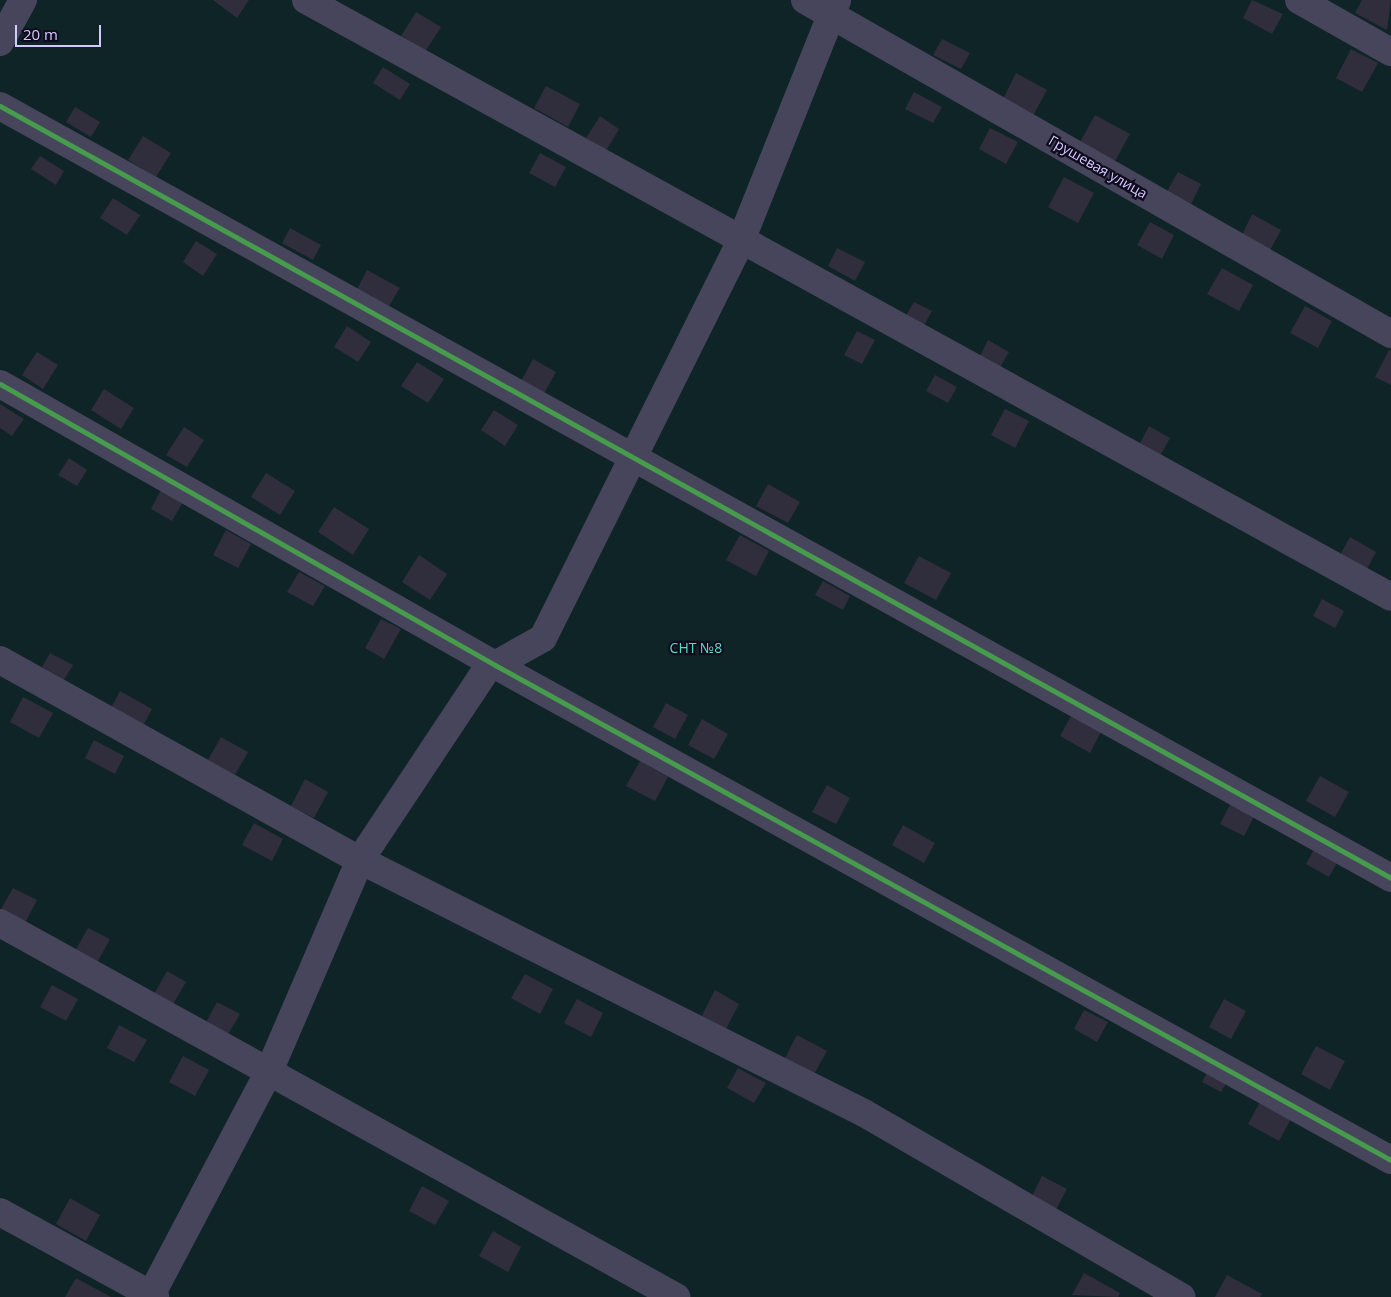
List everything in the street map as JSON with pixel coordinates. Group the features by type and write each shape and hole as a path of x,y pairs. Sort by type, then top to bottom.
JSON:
{"street":[{"path":"0,42 23,0"},
{"path":"306,0 742,238 1391,597"},
{"name":"Грушевая улица","path":"805,0 834,7 1391,334"},
{"path":"1299,0 1391,52"},
{"path":"0,1212 152,1296 270,1069 360,860 486,670 544,638 634,461 742,238 834,7"},
{"path":"0,106 634,461 1391,878"},
{"path":"0,384 495,665 1391,1160"},
{"path":"0,660 360,860 864,1113 1182,1297"},
{"path":"0,923 270,1069 676,1297"}],"green space":[{"name":"СНТ №8","path":"0,0 1391,0 1391,1297 0,1297"}],"building":[{"path":"213,0 249,0 237,18"},
{"path":"1252,0 1283,14 1272,34 1243,18"},
{"path":"1362,0 1391,0 1387,30 1355,13"},
{"path":"416,12 441,27 425,52 401,36"},
{"path":"942,39 970,53 961,69 933,55"},
{"path":"1351,49 1378,63 1362,92 1336,78"},
{"path":"383,67 410,84 400,100 373,83"},
{"path":"1016,73 1047,90 1033,116 1003,99"},
{"path":"546,86 580,104 568,127 534,108"},
{"path":"914,92 942,107 933,123 905,109"},
{"path":"75,107 100,122 91,137 66,122"},
{"path":"1095,115 1130,134 1115,161 1080,142"},
{"path":"600,116 619,129 606,151 586,138"},
{"path":"990,128 1018,142 1006,164 979,149"},
{"path":"143,136 171,153 156,177 128,160"},
{"path":"540,153 566,167 555,187 529,173"},
{"path":"40,156 64,171 56,185 31,169"},
{"path":"1178,172 1201,184 1189,208 1165,195"},
{"path":"1064,177 1094,193 1078,223 1048,207"},
{"path":"113,198 140,215 127,235 100,218"},
{"path":"1252,214 1281,230 1269,252 1241,237"},
{"path":"1150,222 1174,235 1162,259 1137,245"},
{"path":"290,228 321,245 313,260 282,243"},
{"path":"196,241 217,254 203,276 183,262"},
{"path":"837,248 865,262 855,281 828,266"},
{"path":"1222,268 1253,285 1239,311 1207,294"},
{"path":"367,270 400,288 389,306 357,289"},
{"path":"914,302 932,311 923,327 905,317"},
{"path":"1305,306 1332,321 1318,348 1290,333"},
{"path":"347,326 371,342 358,362 334,347"},
{"path":"857,331 875,340 862,364 844,355"},
{"path":"988,340 1009,352 999,369 979,358"},
{"path":"1389,350 1391,351 1391,385 1375,377"},
{"path":"37,352 58,365 43,389 22,375"},
{"path":"533,359 556,372 543,395 520,383"},
{"path":"417,362 444,379 428,403 401,386"},
{"path":"935,375 957,387 948,403 926,391"},
{"path":"104,389 134,408 121,429 91,410"},
{"path":"0,404 24,419 12,436 0,428"},
{"path":"1005,409 1029,421 1015,448 991,435"},
{"path":"494,410 518,425 505,446 481,430"},
{"path":"1149,426 1170,438 1159,458 1138,447"},
{"path":"184,427 204,440 187,467 166,455"},
{"path":"69,458 87,470 77,486 58,475"},
{"path":"266,473 295,491 280,515 251,497"},
{"path":"768,484 800,502 788,523 756,506"},
{"path":"162,488 184,500 172,521 151,509"},
{"path":"334,507 369,529 353,555 318,532"},
{"path":"226,530 251,544 238,568 213,555"},
{"path":"740,535 769,551 756,576 726,560"},
{"path":"1350,537 1376,552 1366,571 1339,557"},
{"path":"419,555 447,574 430,600 402,582"},
{"path":"919,556 951,573 936,600 904,583"},
{"path":"299,572 325,586 313,606 287,592"},
{"path":"823,581 850,596 843,610 815,595"},
{"path":"1322,599 1344,611 1335,628 1313,616"},
{"path":"381,619 401,629 384,659 365,648"},
{"path":"50,653 73,665 64,680 42,667"},
{"path":"120,691 152,709 143,726 111,708"},
{"path":"23,697 53,713 39,738 10,722"},
{"path":"666,703 688,715 675,739 653,727"},
{"path":"1071,716 1101,732 1090,753 1060,736"},
{"path":"702,719 728,734 714,759 688,745"},
{"path":"221,737 248,752 235,775 208,760"},
{"path":"94,740 124,756 115,774 85,758"},
{"path":"640,761 668,777 655,801 626,786"},
{"path":"1320,776 1349,792 1335,817 1306,801"},
{"path":"305,779 328,792 314,818 291,806"},
{"path":"827,785 850,798 836,824 812,812"},
{"path":"1233,799 1257,811 1244,836 1220,824"},
{"path":"254,823 283,839 272,861 242,845"},
{"path":"903,825 935,843 924,863 892,845"},
{"path":"1317,844 1340,857 1329,877 1306,864"},
{"path":"13,888 37,900 24,925 0,911"},
{"path":"88,928 110,939 96,965 74,953"},
{"path":"167,971 186,982 172,1006 153,996"},
{"path":"525,974 553,989 540,1014 511,998"},
{"path":"52,985 78,999 66,1021 40,1007"},
{"path":"715,990 739,1004 724,1033 700,1019"},
{"path":"577,999 603,1013 591,1037 564,1023"},
{"path":"1224,999 1246,1011 1231,1039 1209,1027"},
{"path":"217,1002 240,1014 226,1038 204,1026"},
{"path":"1084,1010 1108,1022 1097,1042 1074,1029"},
{"path":"119,1025 147,1040 134,1062 107,1048"},
{"path":"797,1035 827,1051 813,1076 784,1060"},
{"path":"1316,1046 1345,1061 1330,1090 1301,1074"},
{"path":"183,1056 209,1070 195,1096 169,1082"},
{"path":"1210,1067 1230,1077 1221,1092 1202,1082"},
{"path":"738,1068 766,1083 754,1103 727,1088"},
{"path":"1261,1100 1292,1117 1279,1141 1248,1124"},
{"path":"1042,1176 1067,1189 1055,1211 1031,1198"},
{"path":"422,1186 449,1201 435,1225 409,1211"},
{"path":"70,1198 100,1215 86,1241 56,1224"},
{"path":"493,1231 521,1247 508,1272 479,1256"},
{"path":"1084,1273 1120,1293 1118,1297 1072,1295"},
{"path":"1227,1275 1262,1294 1260,1297 1215,1297"},
{"path":"76,1278 111,1297 65,1297"}],"cycle path":[{"path":"0,106 1391,878"},
{"path":"0,384 495,665 1391,1160"}]}
